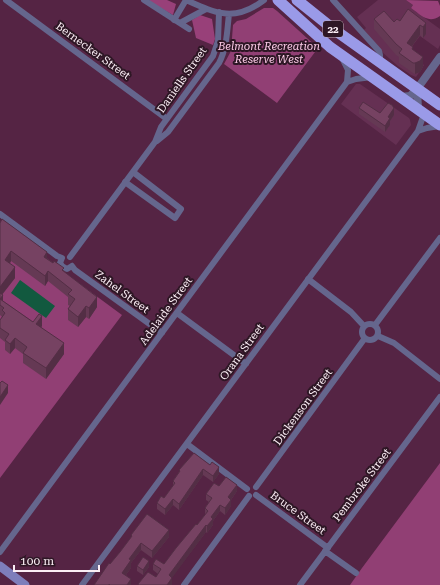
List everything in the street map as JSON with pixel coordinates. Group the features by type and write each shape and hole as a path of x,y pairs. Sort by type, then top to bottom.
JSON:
{"highway":[{"name":"22","path":"278,0 318,37 341,55 440,126"},
{"name":"22","path":"298,0 332,28 440,105"}],"main road":[{"path":"0,566 25,585"}],"street":[{"name":"Bernecker Street","path":"6,0 167,119"},
{"path":"144,0 189,29"},
{"path":"177,22 186,0 206,9 229,14 238,14 249,10 264,0"},
{"path":"333,0 380,53 380,63"},
{"path":"177,22 206,9"},
{"name":"Daniells Street","path":"70,257 155,142 161,127 213,56 218,41 219,12"},
{"name":"Daniells Street","path":"155,142 168,132 219,63 224,52 229,14"},
{"path":"341,55 348,70 347,82"},
{"path":"401,97 410,96 417,89 440,57"},
{"path":"347,82 353,79 373,77"},
{"name":"Adelaide Street","path":"0,552 347,82"},
{"path":"417,89 421,112"},
{"name":"Orana Street","path":"82,585 418,131 421,112"},
{"path":"418,131 440,126"},
{"path":"125,182 175,218 181,209 133,172"},
{"path":"0,214 57,256 62,258 68,256 70,257 73,263 70,268 64,268 60,263 62,258"},
{"path":"375,325 440,238"},
{"name":"Zahel Street","path":"72,266 75,270 162,333"},
{"path":"308,279 351,312 364,326"},
{"path":"177,313 246,364"},
{"path":"364,326 369,324 375,325 378,329 378,336"},
{"path":"364,326 362,332 366,338 373,340 378,336"},
{"path":"378,336 394,343 440,379"},
{"name":"Dickenson Street","path":"256,487 366,338"},
{"name":"Pembroke Street","path":"300,585 440,396"},
{"path":"187,444 248,489 247,492 253,495"},
{"path":"184,585 253,495 258,491 256,487 252,486 248,489"},
{"name":"Bruce Street","path":"253,495 356,573"}],"shaded area":[{"path":"150,0 167,0 176,4 173,15 150,2"},
{"path":"378,0 406,0 413,5 411,8 440,29 440,45 438,49 420,36 407,53 424,65 416,77 398,66 382,52 364,30 366,28 357,17"},
{"path":"406,0 438,1 440,6 440,16 432,19 425,18 411,8 413,5"},
{"path":"200,15 212,19 215,39 213,45 196,38 192,20"},
{"path":"356,84 360,84 409,118 411,125 396,145 341,104"},
{"path":"20,280 55,306 46,318 11,293"}],"green space":[{"name":"Belmont Recreation Reserve West","path":"264,8 273,8 318,48 277,103 224,64 231,51 233,25 237,21 246,19"},
{"path":"0,225 122,315 0,478"},
{"path":"440,463 440,585 350,585 362,568"}],"building":[{"path":"408,9 426,23 423,27 420,25 407,43 413,47 412,49 423,57 420,61 415,63 399,53 402,49 374,19 384,11 394,22 397,19 400,21"},
{"path":"363,102 380,113 388,103 392,105 394,108 388,117 390,118 385,126 359,108"},
{"path":"2,219 47,252 44,257 53,263 54,261 64,268 62,270 97,297 89,308 86,306 78,317 68,309 75,299 68,294 72,290 48,271 45,276 11,251 5,260 15,267 0,287 0,223"},
{"path":"0,299 33,322 39,314 42,316 36,324 64,343 46,368 23,353 27,347 15,338 10,344 5,340 9,334 0,328 0,320 5,313 2,310 4,308 0,305"},
{"path":"2,381 8,385 0,397 0,383"},
{"path":"194,453 210,465 212,462 219,467 213,476 203,469 179,504 173,499 165,509 157,503 161,496 164,498 175,483 173,481 180,471 179,470"},
{"path":"226,477 237,485 228,497 231,500 225,508 220,505 211,517 213,519 207,526 206,525 169,575 172,578 167,585 139,585 138,584 148,572 156,577 161,569 153,564 156,559 164,564 208,511 205,508 212,498 206,494 214,483 219,486"},
{"path":"147,514 169,530 152,551 141,543 129,559 131,560 122,573 131,579 127,585 94,585 109,563 110,564 132,536 131,535"},
{"path":"143,557 149,561 143,570 137,566"}]}
